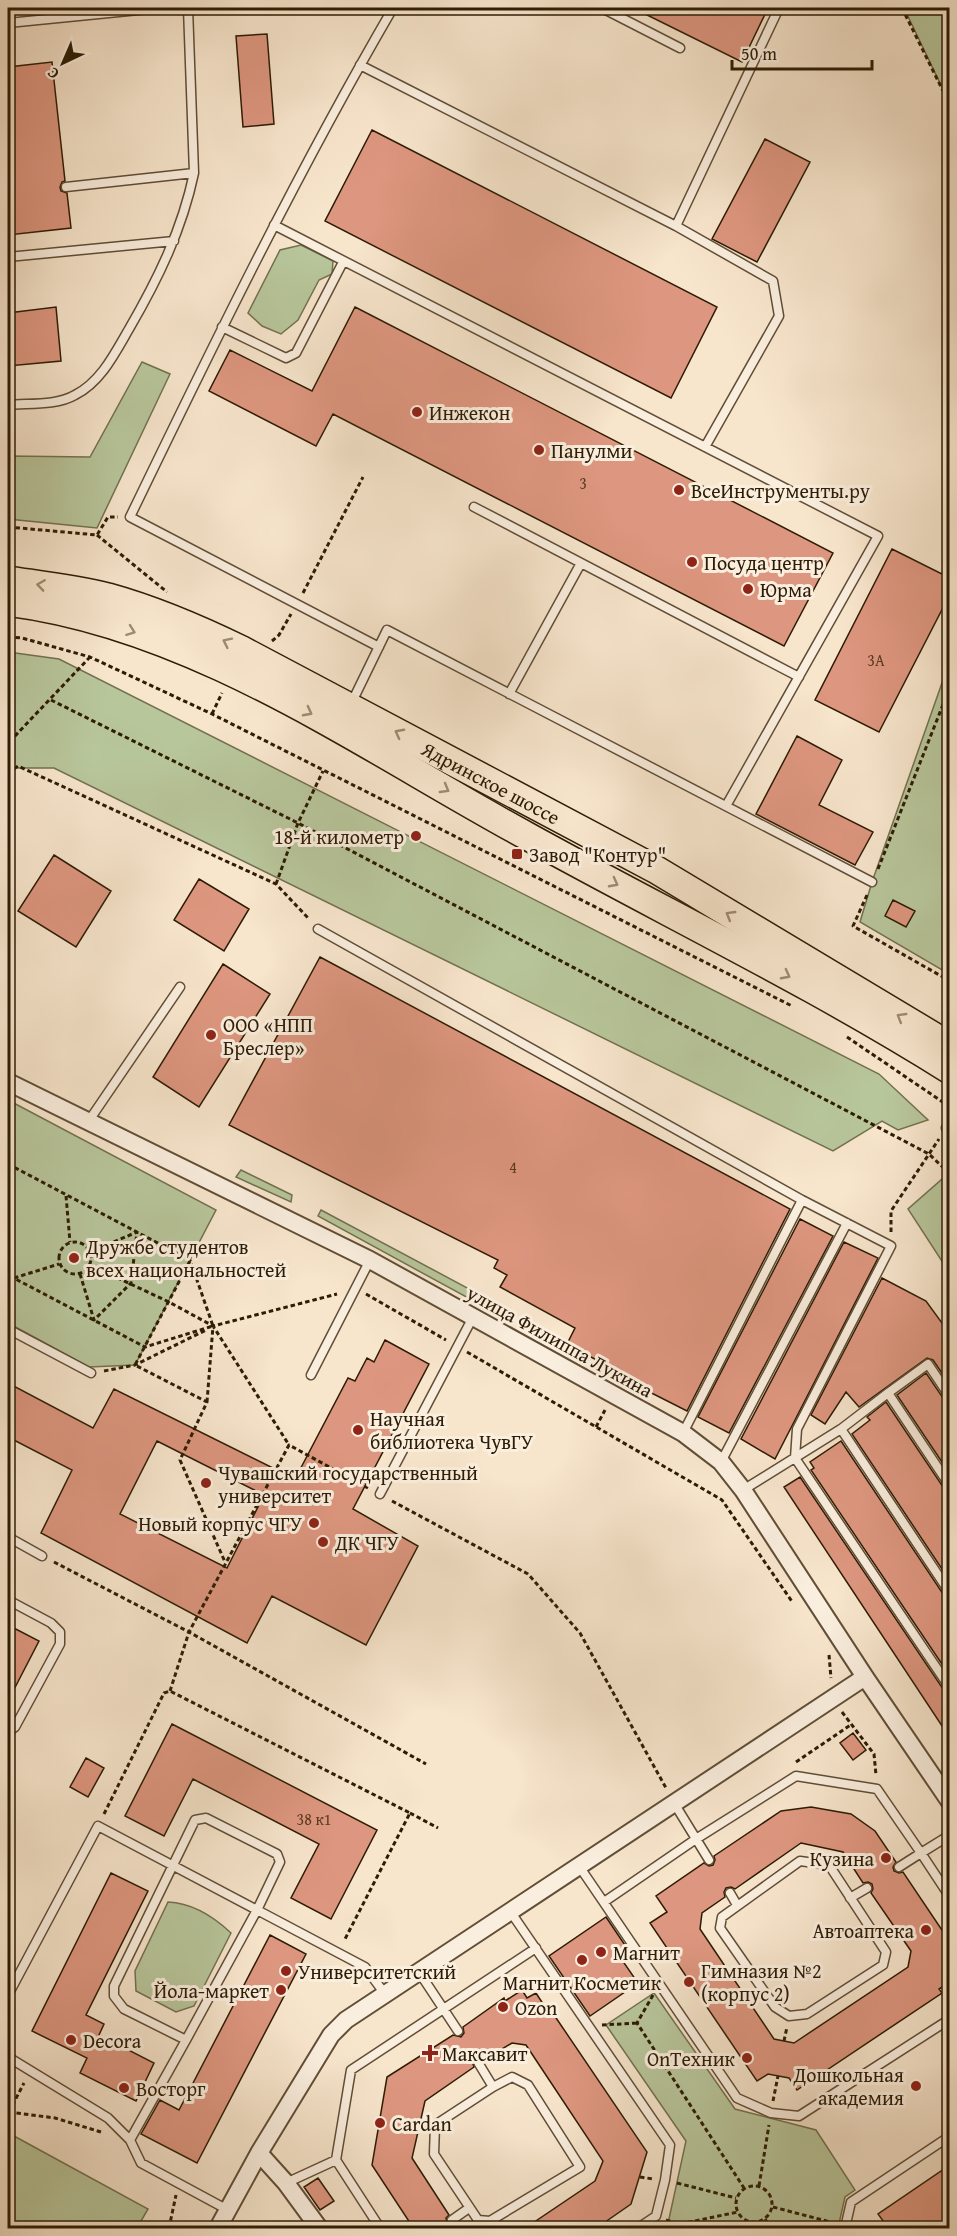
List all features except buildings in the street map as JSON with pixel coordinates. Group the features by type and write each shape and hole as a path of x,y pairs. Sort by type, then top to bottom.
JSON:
{"main road":[{"name":"Ядринское шоссе","path":"8,580 108,597 146,609 223,641 525,835 841,1004 950,1070"},
{"name":"Ядринское шоссе","path":"8,602 125,628 344,718 655,869 950,1046"}],"street":[{"name":"улица Филиппа Лукина","path":"8,1082 370,1260 683,1433 721,1462 744,1490 865,1677 950,1802"},
{"path":"218,2229 259,2153 331,2035 346,2020 865,1677"},
{"path":"259,2153 286,2183 319,2229"}],"lane":[{"path":"8,23 159,8"},
{"path":"8,405 58,401 75,396 90,385 106,368 158,279 188,201 194,173 188,8"},
{"path":"378,648 130,517 274,225 393,8"},
{"path":"602,8 680,48"},
{"path":"676,226 779,8"},
{"path":"360,65 676,226 773,281 779,316 705,447"},
{"path":"66,187 194,173"},
{"path":"274,225 878,536 726,806"},
{"path":"8,257 174,241"},
{"path":"222,327 286,358 296,353 343,262"},
{"path":"474,507 799,677"},
{"path":"509,694 581,563"},
{"path":"344,718 387,630 872,882"},
{"path":"318,929 802,1200 891,1246 797,1429 795,1458 950,1688"},
{"path":"88,1122 180,987"},
{"path":"683,1433 802,1200"},
{"path":"721,1462 847,1223"},
{"path":"311,1375 370,1260"},
{"path":"380,1494 473,1317"},
{"path":"8,1329 91,1373"},
{"path":"744,1490 841,1429 928,1364 950,1397"},
{"path":"888,1393 950,1486"},
{"path":"841,1429 950,1593"},
{"path":"8,1537 42,1556"},
{"path":"8,1600 51,1623 60,1632 60,1644 15,1727 8,1732"},
{"path":"604,1902 696,1839 796,1776 877,1789 950,1897"},
{"path":"674,1803 709,1860"},
{"path":"130,2140 186,2040 257,1910 279,1862 277,1854 206,1818 195,1820 114,1986 114,1996 124,2008 186,2040"},
{"path":"8,1995 98,1826 365,1967 385,1994"},
{"path":"899,1867 950,1834"},
{"path":"800,1861 829,1865 850,1898 886,1952 883,1965 807,2014 789,2016 775,2007 720,1928 722,1917 800,1861"},
{"path":"579,1866 737,2098 771,2113 799,2116 950,2019"},
{"path":"850,1898 867,1888"},
{"path":"730,1893 737,1905"},
{"path":"510,1911 669,2145 665,2180 656,2216 638,2229"},
{"path":"380,2229 336,2160 351,2070 536,1948"},
{"path":"418,1972 458,2031"},
{"path":"8,2057 108,2118 130,2140 141,2163 228,2210"},
{"path":"479,2064 493,2086"},
{"path":"512,2077 528,2085 580,2167 490,2221 478,2220 469,2208 434,2154 435,2125 493,2086 512,2077"},
{"path":"846,2227 851,2202 950,2136"},
{"path":"286,2183 336,2160"},
{"path":"452,2220 469,2208"}],"path":[{"path":"902,8 950,105"},
{"path":"8,527 97,535 108,517"},
{"path":"8,637 22,638 90,657 212,714 797,1009"},
{"path":"8,739 14,738 90,657"},
{"path":"950,687 853,926 950,981"},
{"path":"212,714 224,689"},
{"path":"51,700 298,823 929,1154 950,1174"},
{"path":"8,773 18,766 276,884 318,929"},
{"path":"276,884 298,823 323,771"},
{"path":"838,1031 950,1107"},
{"path":"891,1246 891,1211 948,1126"},
{"path":"8,1164 190,1260 213,1326 289,1445 528,1574 580,1633 674,1803"},
{"path":"66,1196 70,1242"},
{"path":"90,1252 137,1232"},
{"path":"93,1320 131,1283 137,1232"},
{"path":"70,1242 82,1242 90,1252 90,1265 80,1274 68,1273 58,1264 59,1251 70,1242"},
{"path":"135,1365 190,1260"},
{"path":"13,1278 58,1264"},
{"path":"90,1265 131,1283 213,1326"},
{"path":"80,1274 93,1320"},
{"path":"8,1275 144,1347 213,1326 357,1289 722,1500 795,1605"},
{"path":"91,1373 135,1365 213,1326"},
{"path":"213,1326 207,1402 180,1460 225,1562"},
{"path":"135,1365 207,1402"},
{"path":"170,1691 189,1632 289,1445"},
{"path":"42,1556 189,1632 426,1764"},
{"path":"828,1653 833,1698 874,1754 877,1789"},
{"path":"98,1826 164,1693 170,1691 438,1828"},
{"path":"352,1947 344,1941 410,1813"},
{"path":"637,2024 659,1983"},
{"path":"588,2024 637,2024"},
{"path":"637,2024 744,2188"},
{"path":"30,2071 8,2112 55,2118 130,2140"},
{"path":"759,2186 778,2076"},
{"path":"640,2177 665,2180 736,2198"},
{"path":"169,2229 179,2183"},
{"path":"759,2186 767,2190 772,2198 773,2207 765,2219 753,2223 744,2219 738,2212 736,2198 744,2188 759,2186"},
{"path":"773,2207 846,2227"},
{"path":"656,2216 680,2224 738,2212"},
{"path":"765,2219 771,2229"},
{"path":"753,2223 753,2229"}],"green space":[{"path":"904,8 949,8 949,102"},
{"path":"301,245 333,261 332,274 319,280 298,320 281,334 262,326 248,313 280,250"},
{"path":"142,362 170,374 97,528 8,519 8,456 90,457"},
{"path":"8,652 59,659 879,1074 928,1120 898,1130 882,1121 833,1151 54,768 8,768"},
{"path":"949,663 949,974 860,922"},
{"path":"8,1100 216,1210 135,1365 89,1367 8,1323"},
{"path":"241,1170 292,1195 291,1202 236,1177"},
{"path":"949,1173 949,1272 908,1209"},
{"path":"321,1210 473,1291 470,1299 318,1216"},
{"path":"168,1902 186,1905 202,1912 231,1933 194,2006 176,2012 136,1991 135,1971"},
{"path":"654,1993 735,2109 816,2130 855,2190 845,2197 838,2228 667,2228 686,2141 606,2025"},
{"path":"14,2136 148,2209 137,2228 22,2228 8,2220 8,2148"}],"place":[{"name":"Инжекон","path":"417,412"},
{"name":"Панулми","path":"539,450"},
{"name":"ВсеИнструменты.ру","path":"679,490"},
{"name":"Посуда центр","path":"692,562"},
{"name":"Юрма","path":"748,589"},
{"name":"18-й километр","path":"416,836"},
{"name":"Завод \"Контур\"","path":"517,854"},
{"name":"ООО «НПП Бреслер»","path":"211,1035"},
{"name":"Дружбе студентов всех национальностей","path":"74,1258"},
{"name":"Научная библиотека ЧувГУ","path":"358,1430"},
{"name":"Чувашский государственный университет","path":"206,1483"},
{"name":"Новый корпус ЧГУ","path":"314,1523"},
{"name":"ДК ЧГУ","path":"323,1542"},
{"name":"Кузина","path":"886,1858"},
{"name":"Автоаптека","path":"926,1930"},
{"name":"Магнит","path":"601,1952"},
{"name":"Магнит Косметик","path":"582,1960"},
{"name":"Университетский","path":"286,1971"},
{"name":"Гимназия №2 (корпус 2)","path":"689,1982"},
{"name":"Йола-маркет","path":"281,1990"},
{"name":"Ozon","path":"503,2007"},
{"name":"Decora","path":"71,2040"},
{"name":"Максавит","path":"430,2053"},
{"name":"OnТехник","path":"747,2058"},
{"name":"Дошкольная академия","path":"916,2086"},
{"name":"Восторг","path":"124,2088"},
{"name":"Cardan","path":"380,2123"}]}
